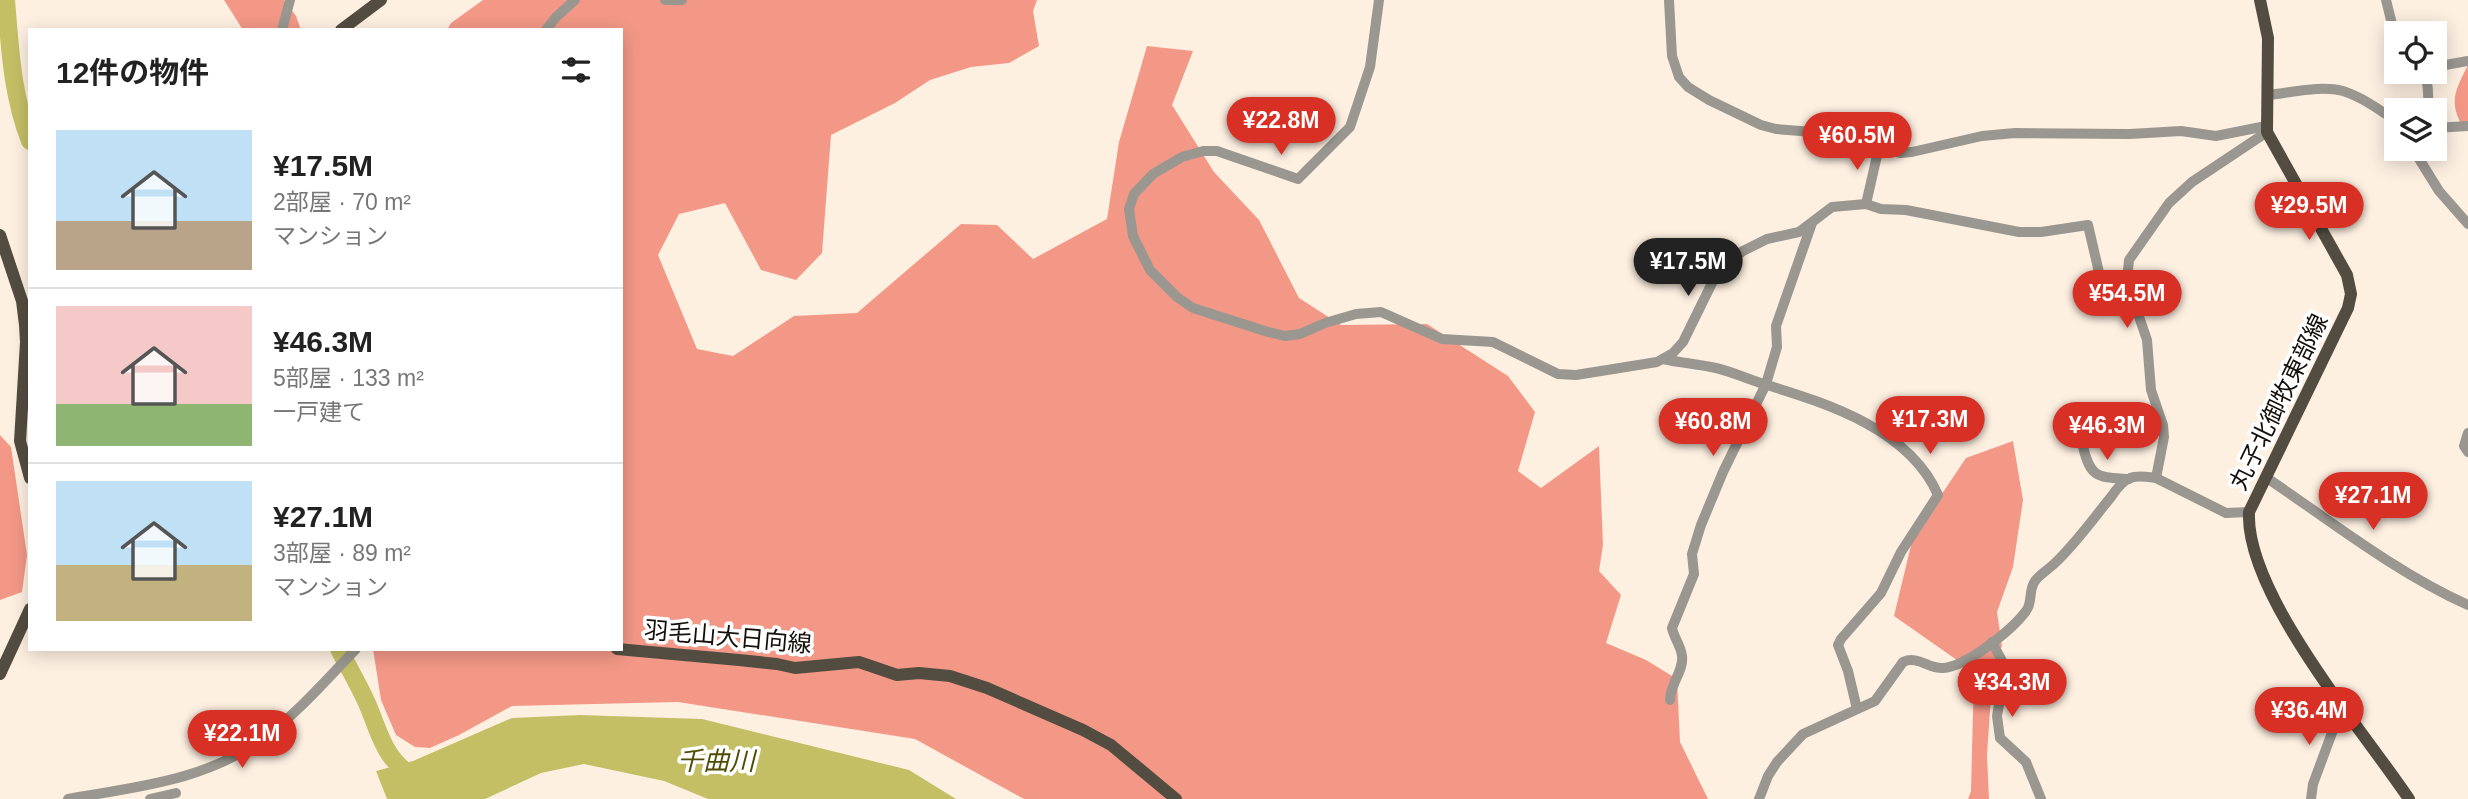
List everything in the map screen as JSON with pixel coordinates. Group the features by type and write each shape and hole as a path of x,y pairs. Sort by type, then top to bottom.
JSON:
{"main road":[{"path":"344,28 381,0"},
{"path":"2260,0 2268,38 2267,129"},
{"name":"丸子北御牧東部線","path":"2267,129 2347,275 2351,294 2348,308 2249,512 2248,529 2265,581 2297,638 2409,799"},
{"path":"0,235 22,301 25,325 20,441 28,471"},
{"path":"0,674 28,613"},
{"name":"羽毛山大日向線","path":"623,650 794,668 859,662 897,675 919,673 950,676 987,688 1101,740 1135,763 1176,799"}],"street":[{"path":"283,28 290,0"},
{"path":"547,28 555,17 575,0"},
{"path":"665,0 682,0"},
{"path":"1379,0 1370,67 1350,127 1298,179 1228,154 1203,151 1182,157 1142,183 1134,194 1129,209 1130,222 1141,255 1155,276 1177,298 1193,308 1285,336 1300,334 1356,314 1381,312 1442,339 1493,342 1558,374 1576,375 1663,359 1683,342 1714,279 1724,265 1767,239 1799,232 1832,207 1866,204 1881,209 1906,210 2020,232 2041,232 2088,225 2101,281 2107,293 2130,282"},
{"path":"1669,0 1673,65 1679,77 1688,87 1709,100 1761,125 1776,129 1851,135 1900,153 1982,136 2015,133 2130,134 2181,131 2216,136 2267,129"},
{"path":"2386,0 2391,21"},
{"path":"2447,65 2468,61"},
{"path":"2267,95 2328,89 2345,92 2384,113"},
{"path":"2447,127 2468,126"},
{"path":"2157,478 2164,437 2163,425 2151,390 2147,340 2134,302 2129,260 2169,203 2192,182 2267,129"},
{"path":"1866,204 1879,147"},
{"path":"2420,161 2439,191 2468,224"},
{"path":"1670,700 1670,689 1683,659 1672,628 1694,574 1692,554 1701,524 1723,472 1766,384 1777,347 1776,326 1812,222"},
{"path":"1663,359 1716,368 1845,411 1871,425 1901,448 1926,475 1938,495 1901,552 1881,593 1840,639 1838,645 1848,671 1857,709"},
{"path":"2468,433 2464,446 2468,452"},
{"path":"2083,447 2087,464 2094,474 2100,477 2157,478 2226,513 2249,512"},
{"path":"2267,478 2369,548 2468,605"},
{"path":"1759,799 1777,762 1803,734 1875,701 1903,662 1909,659 1919,660 1936,668 1946,668 1956,665 1992,642 2029,608 2035,580 2056,562 2129,479"},
{"path":"1992,642 2008,674 1997,716 2000,738 2026,762 2041,799"},
{"path":"74,798 177,779 205,770 246,750 295,711 354,651"},
{"path":"2311,799 2313,784 2342,706"},
{"path":"150,799 176,793"}],"shaded area":[{"path":"224,0 284,0 296,16 300,28 242,28"},
{"path":"483,0 1037,0 1033,11 1039,46 1009,63 971,67 930,80 895,103 831,135 822,253 796,280 761,270 725,203 679,214 658,255 697,349 733,356 794,316 857,313 961,224 997,225 1033,259 1107,219 1119,142 1147,46 1193,51 1172,105 1214,172 1259,220 1299,298 1341,325 1427,324 1508,376 1535,412 1518,471 1541,488 1599,446 1603,545 1599,571 1621,595 1606,643 1646,660 1677,679 1680,742 1708,799 1024,799 915,739 678,702 512,706 430,748 415,747 396,735 381,700 373,651 623,651 623,28 448,28 451,23"},
{"path":"2468,65 2468,130 2464,129 2459,120 2455,97"},
{"path":"0,435 11,447 27,555 22,592 0,600"},
{"path":"2013,441 2023,500 2013,567 1997,612 2002,646 1993,666 1987,755 1989,799 1968,799 1971,791 1974,672 1894,616 1913,537 1966,458"}],"water":[{"name":"千曲川","path":"580,715 702,719 909,770 956,799 708,799 664,781 584,764 541,773 485,799 387,799 376,771 413,761 512,718"}],"waterway":[{"path":"6,0 16,89 28,135"},
{"path":"340,651 386,748 397,764 416,779"}]}
